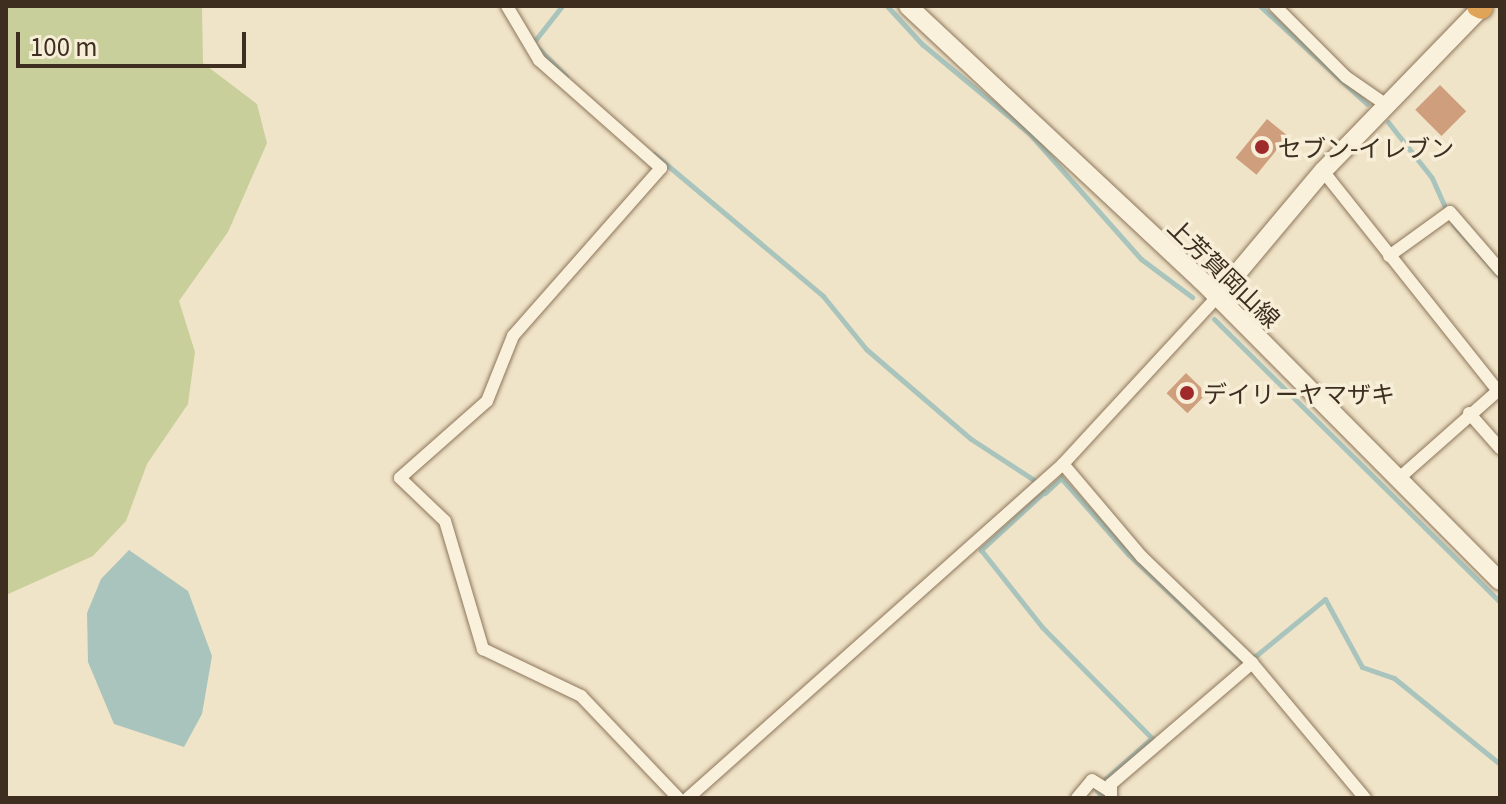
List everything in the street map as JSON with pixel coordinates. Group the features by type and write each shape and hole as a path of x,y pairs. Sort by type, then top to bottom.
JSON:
{"main road":[{"name":"上芳賀岡山線","path":"908,6 1218,296 1500,581"},
{"path":"1218,296 1323,171 1481,7"}],"street":[{"path":"507,6 539,60 661,168 513,336 487,401 400,478 445,521 483,649 581,696 678,798"},
{"path":"1275,6 1346,77 1385,104"},
{"path":"1323,171 1499,390 1469,413 1397,480"},
{"path":"1389,256 1447,212 1500,270"},
{"path":"688,798 1063,464 1218,296"},
{"path":"1469,413 1500,448"},
{"path":"1063,464 1142,557 1252,663 1365,798"},
{"path":"1077,798 1092,780 1105,790 1252,663"}],"green space":[{"path":"6,6 202,6 203,63 257,104 267,143 228,232 179,301 195,352 188,404 147,464 126,521 93,556 6,595"}],"water":[{"path":"129,550 188,591 212,656 202,714 184,747 114,724 88,662 87,613 101,579"}],"building":[{"path":"1440,85 1466,111 1441,136 1415,110"},
{"name":"セブン-イレブン","path":"1267,119 1288,136 1257,175 1236,158"},
{"name":"デイリーヤマザキ","path":"1186,373 1207,393 1187,413 1167,393"}],"waterway":[{"path":"562,6 533,43 566,76"},
{"path":"887,6 922,44 1030,134 1141,259 1192,297"},
{"path":"1260,6 1367,104"},
{"path":"1388,122 1432,178 1447,212"},
{"path":"654,154 823,296 866,349 971,439 1034,480"},
{"path":"1453,224 1500,277"},
{"path":"1214,319 1500,602"},
{"path":"1045,493 1061,478 1128,554 1245,664"},
{"path":"1044,492 981,550 1042,627 1152,738 1103,781 1097,790 1102,798"},
{"path":"1253,658 1325,599 1362,667 1394,678 1500,764"}],"place":[{"name":"セブン-イレブン","path":"1262,147"},
{"name":"デイリーヤマザキ","path":"1187,393"}]}
